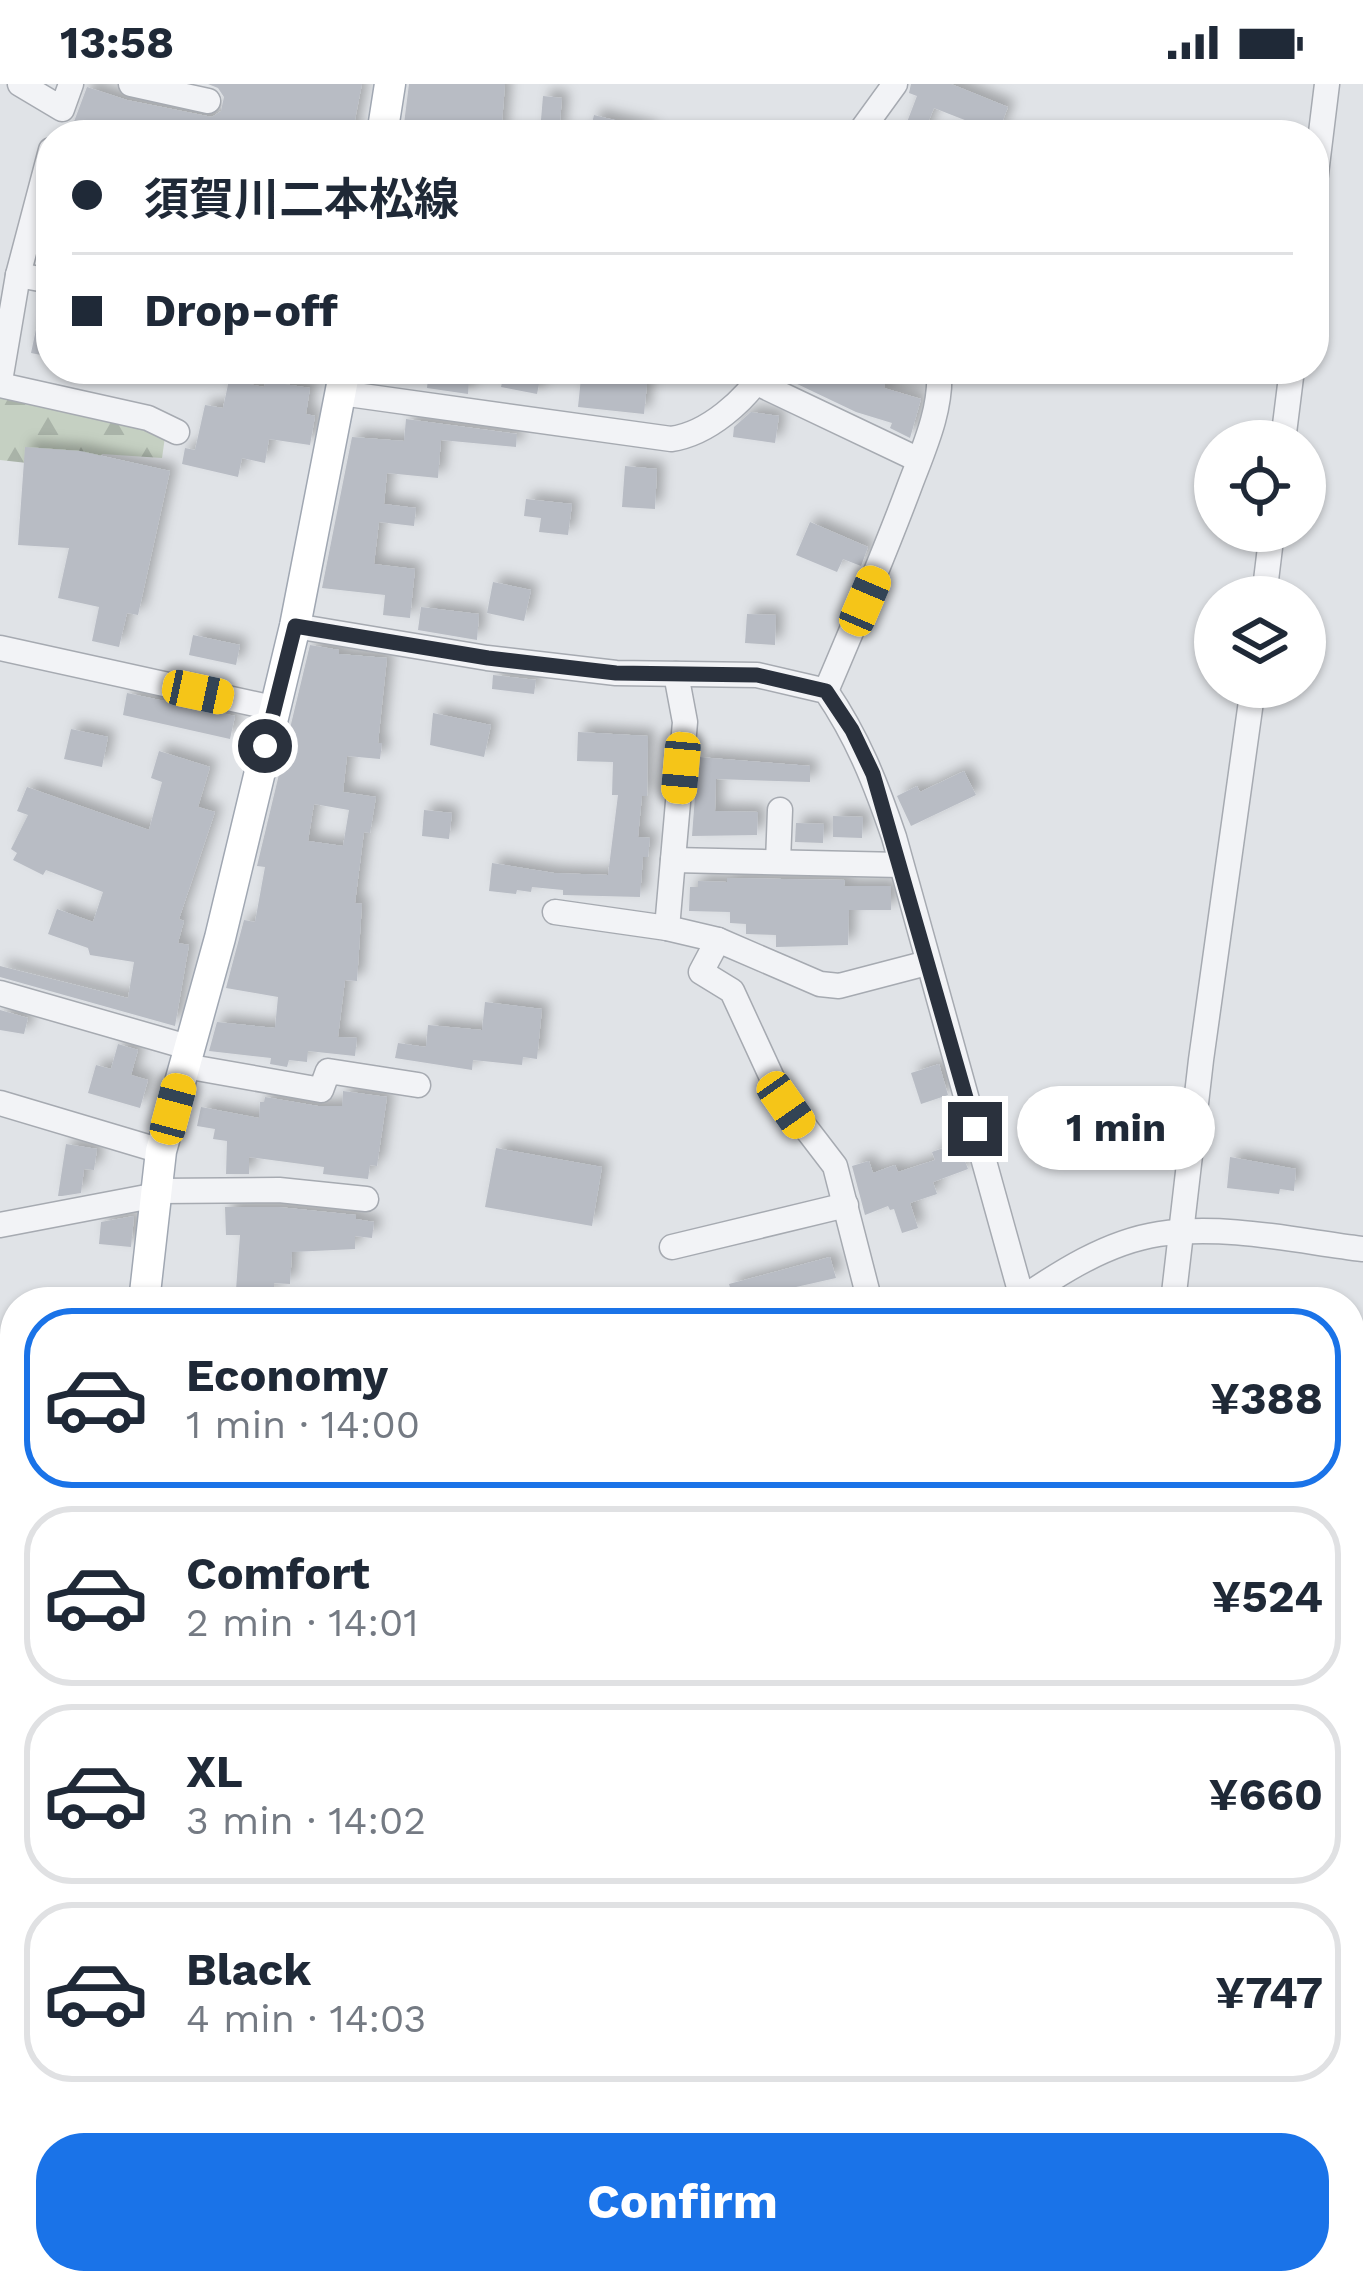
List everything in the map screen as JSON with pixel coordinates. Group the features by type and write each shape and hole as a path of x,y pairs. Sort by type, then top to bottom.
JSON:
{"main road":[{"path":"384,120 390,84"},
{"path":"140,1287 161,1151 239,862 295,626 342,384"}],"street":[{"path":"20,84 62,110"},
{"path":"59,120 71,84"},
{"path":"131,84 208,101"},
{"path":"869,120 896,84"},
{"path":"1323,120 1328,84"},
{"path":"36,249 18,275 0,383 148,418 177,432"},
{"path":"18,275 36,278"},
{"path":"360,384 671,439 707,426 752,384"},
{"path":"776,384 920,460"},
{"path":"826,691 920,460 934,417 937,384"},
{"path":"1286,420 1290,384"},
{"path":"295,626 488,658 616,673 757,675 826,691 873,774 1016,1287"},
{"path":"0,648 273,707"},
{"path":"667,928 686,722 676,674"},
{"path":"1176,1287 1201,1060 1250,708"},
{"path":"778,862 780,810"},
{"path":"673,860 901,865"},
{"path":"555,912 718,940 820,983 839,986 928,963"},
{"path":"718,940 701,972 732,992 779,1093 835,1166 866,1287"},
{"path":"0,993 188,1057 321,1090 328,1071 418,1085"},
{"path":"0,1103 161,1151"},
{"path":"0,1225 158,1193 280,1190 366,1199"},
{"path":"672,1247 846,1205"},
{"path":"1041,1287 1119,1245 1182,1232 1363,1249"}],"green space":[{"path":"0,394 166,430 162,458 102,454 70,496 36,464 0,460"}],"building":[{"path":"208,84 362,84 355,120 75,120 87,87 212,117 221,111 224,97"},
{"path":"409,84 505,84 502,120 404,120"},
{"path":"911,84 951,84 1008,107 1003,120 965,120 934,108 929,120 908,120 917,96 909,93"},
{"path":"543,96 562,98 560,120 541,120"},
{"path":"228,384 310,388 306,414 315,416 310,445 269,439 265,463 242,458 238,477 182,464 185,448 195,450 205,405 223,408"},
{"path":"427,384 469,384 468,394 427,388"},
{"path":"502,384 539,384 537,394"},
{"path":"580,384 647,384 644,414 578,407"},
{"path":"797,384 885,384 884,388 921,399 910,438 890,428 892,423"},
{"path":"751,412 779,416 775,443 733,437 734,427"},
{"path":"406,419 517,434 516,447 441,440 438,478 387,473 384,504 416,508 414,526 379,522 374,564 415,569 410,618 383,615 385,595 322,588 352,437 404,441"},
{"path":"25,447 80,451 170,471 138,615 127,613 119,647 92,641 99,607 58,598 69,548 18,545"},
{"path":"625,466 657,469 655,509 622,507"},
{"path":"526,499 572,504 568,535 539,532 541,518 524,516"},
{"path":"810,522 868,547 861,566 843,559 837,572 796,555"},
{"path":"493,582 531,590 524,621 487,613"},
{"path":"421,607 479,614 477,640 418,630"},
{"path":"747,614 776,615 775,645 745,643"},
{"path":"193,635 240,645 236,665 189,655"},
{"path":"310,645 339,650 339,654 387,658 380,759 347,756 343,792 376,797 370,833 364,832 355,903 362,904 357,981 345,980 338,1037 357,1038 355,1056 308,1051 307,1062 289,1060 287,1067 270,1064 271,1058 209,1051 217,1022 275,1028 278,997 226,988 244,920 255,922 265,867 257,866","holes":["314,804 349,810 343,846 308,841"]},
{"path":"493,675 536,680 534,694 492,689"},
{"path":"127,693 235,716 230,739 123,715"},
{"path":"433,713 491,725 484,757 430,745"},
{"path":"71,729 108,737 102,767 64,759"},
{"path":"578,732 648,736 647,796 642,796 638,837 650,838 648,857 643,857 640,897 563,895 563,890 532,887 531,892 517,890 516,894 489,891 492,863 608,875 618,795 612,795 613,762 577,761"},
{"path":"159,751 210,767 198,807 215,812 179,919 184,921 178,943 189,945 175,1026 0,977 0,966 128,998 134,962 90,955 88,948 48,934 57,909 93,922 103,892 46,870 43,875 13,860 17,853 11,849 28,815 17,811 27,787 149,830 162,782 151,778"},
{"path":"698,757 810,766 810,782 716,779 715,811 758,812 757,835 692,836"},
{"path":"964,771 976,795 911,826 897,796 917,786 920,792"},
{"path":"424,810 452,813 449,839 422,836"},
{"path":"833,816 863,817 862,838 833,837"},
{"path":"796,823 824,824 823,843 795,842"},
{"path":"727,878 845,880 844,886 891,886 891,910 849,910 848,945 776,947 776,935 746,934 746,924 730,923 730,912 689,911 690,887 698,887 698,881 727,882"},
{"path":"485,1002 542,1009 537,1059 523,1057 522,1065 473,1060 472,1070 395,1058 398,1043 426,1047 428,1025 482,1030"},
{"path":"0,1010 28,1018 24,1034 0,1030"},
{"path":"118,1044 138,1050 131,1075 148,1080 140,1108 88,1093 96,1065 111,1069"},
{"path":"939,1064 948,1095 921,1104 911,1073"},
{"path":"343,1091 387,1097 377,1166 370,1165 368,1179 323,1174 324,1167 249,1157 249,1174 226,1174 227,1141 213,1139 215,1129 197,1126 201,1107 259,1118 265,1097 342,1106"},
{"path":"958,1143 968,1169 933,1182 937,1194 910,1203 918,1228 902,1233 894,1209 888,1206 865,1215 852,1166 869,1161 873,1173 895,1165 898,1172 935,1160 932,1152"},
{"path":"66,1144 97,1149 94,1170 84,1169 81,1193 58,1196"},
{"path":"496,1148 602,1167 592,1226 485,1207"},
{"path":"1230,1157 1296,1169 1294,1191 1280,1189 1279,1194 1227,1188"},
{"path":"225,1207 278,1207 356,1215 356,1219 374,1222 372,1238 355,1236 355,1249 292,1252 290,1284 274,1283 274,1287 236,1287 240,1235 226,1235"},
{"path":"134,1216 131,1247 99,1244 101,1222"},
{"path":"830,1257 836,1278 796,1287 729,1284"}],"route":[{"path":"265,746 295,626 488,658 616,673 757,675 826,691 873,774 975,1129"}]}
